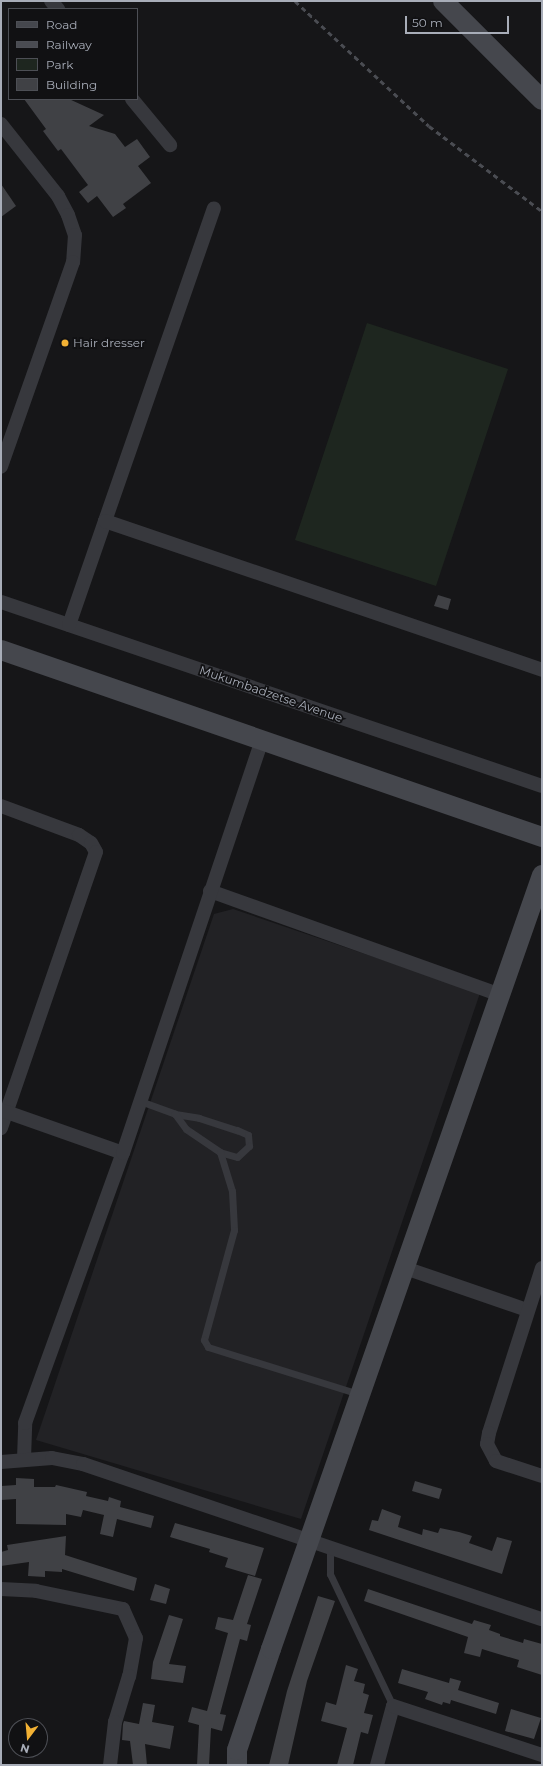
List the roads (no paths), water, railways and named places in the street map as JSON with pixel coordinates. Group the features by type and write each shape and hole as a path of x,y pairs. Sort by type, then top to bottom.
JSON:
{"street":[{"path":"443,1 542,100"},
{"path":"133,100 170,145"},
{"path":"1,124 58,196 68,214 75,235 73,262 1,467"},
{"path":"69,625 214,208"},
{"path":"105,521 542,670"},
{"name":"Mukumbadzetse Avenue","path":"1,602 542,786"},
{"path":"1,650 542,837"},
{"path":"24,1459 25,1423 123,1152 210,891 262,741"},
{"path":"1,806 79,835 93,845 96,852 4,1110 1,1128"},
{"path":"237,1765 237,1750 542,875"},
{"path":"210,891 500,995"},
{"path":"4,1110 123,1152"},
{"path":"404,1268 527,1310"},
{"path":"542,1268 527,1310 487,1444 496,1461 542,1476"},
{"path":"1,1462 52,1458 83,1464 310,1539 542,1619"},
{"path":"1,1589 36,1590 123,1609 136,1638 129,1676 115,1722 110,1765"},
{"path":"377,1765 393,1706 542,1755"}],"lane":[{"path":"140,1100 175,1114 206,1120 248,1135 250,1146 237,1157 220,1152 186,1129 175,1114"},
{"path":"220,1152 232,1191 234,1230 204,1340 208,1347 361,1394"},
{"path":"330,1546 330,1574 393,1706"}],"railway":[{"path":"295,1 429,126 542,211"}],"place":[{"name":"Hair dresser","path":"65,343"}]}
